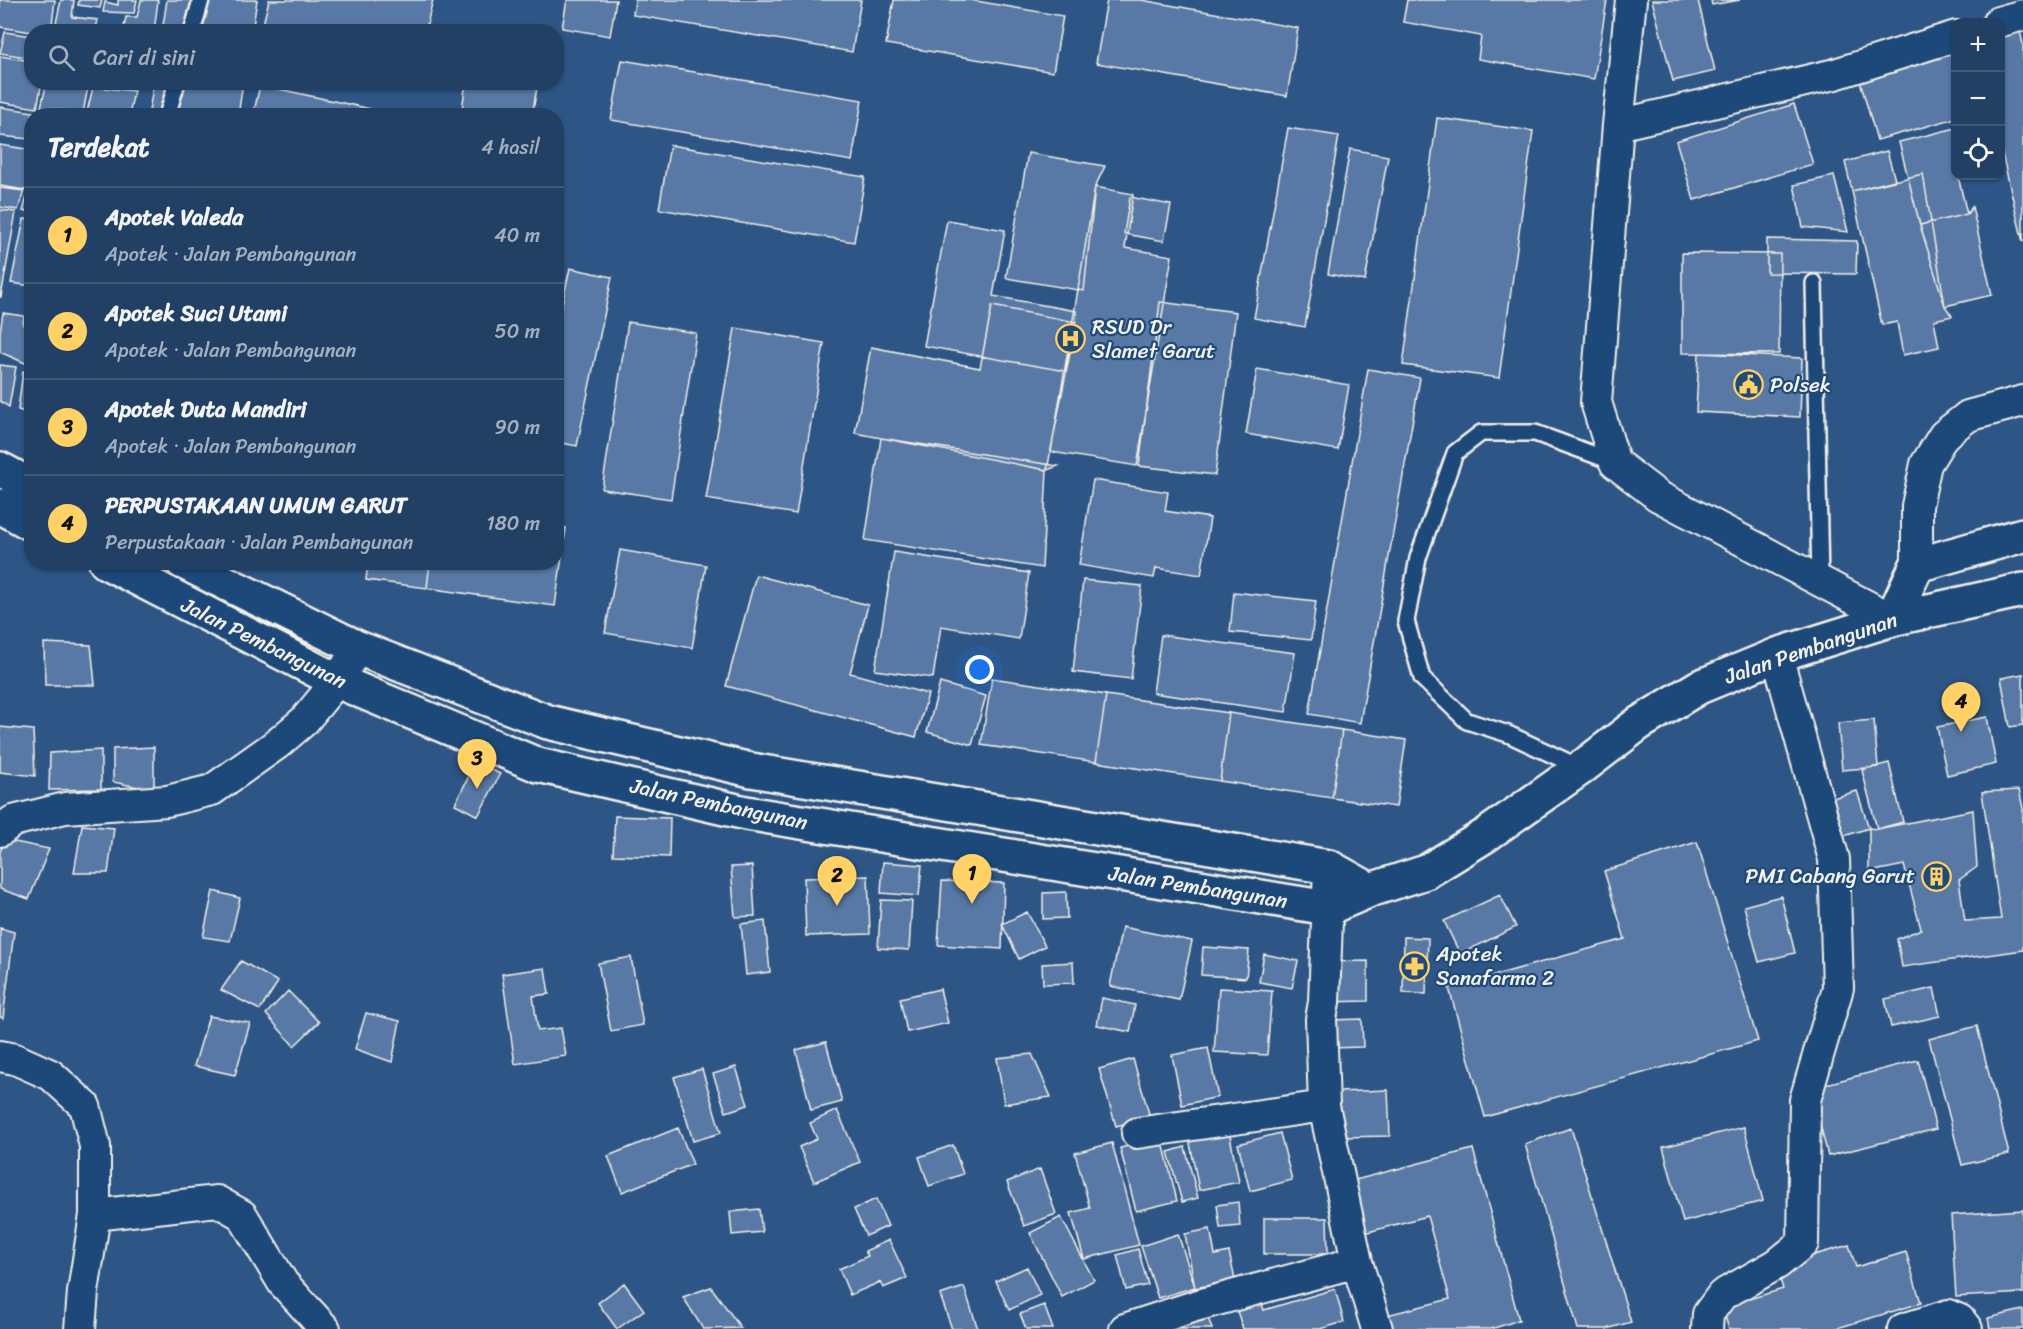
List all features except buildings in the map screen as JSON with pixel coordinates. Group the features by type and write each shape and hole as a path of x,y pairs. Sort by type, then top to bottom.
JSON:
{"main road":[{"path":"0,469 24,482"},
{"path":"0,506 24,520"},
{"path":"1892,619 1917,565 2023,535"},
{"name":"Jalan Pembangunan","path":"122,570 337,681 538,765 746,813 1328,908 1370,890 1426,872 1486,835 1581,768 1638,724 1699,687 1777,655 1892,619 2023,590"},
{"name":"Jalan Pembangunan","path":"199,570 358,648 548,722 751,770 1329,867 1370,890"}],"street":[{"path":"1631,0 1618,125 1596,402 1616,463 1658,496 1892,619"},
{"path":"2005,20 2023,15"},
{"path":"1618,125 1835,74 1951,38"},
{"path":"1917,565 1917,506 1926,464 1944,435 1968,416 2023,401"},
{"path":"0,831 13,821 65,808 167,801 212,790 277,744 304,721 337,681 358,648"},
{"path":"1707,1329 1708,1314 1722,1295 1777,1264 1803,1243 1805,1100 1838,988 1834,859 1777,655"},
{"path":"1329,867 1324,1002 1321,1019 1324,1106 1357,1262 1377,1329"},
{"path":"0,1056 15,1059 51,1075 85,1106 95,1146 95,1215 83,1292 80,1329"},
{"path":"1137,1133 1324,1106"},
{"path":"95,1215 180,1204 218,1202 242,1215 283,1283 325,1329"},
{"path":"1125,1329 1195,1306 1357,1262"},
{"path":"1903,1329 1948,1315 1960,1320 1967,1329"}],"lane":[{"path":"194,24 201,0"},
{"path":"169,108 175,90"},
{"path":"1814,283 1820,581"},
{"path":"1581,768 1508,734 1467,721 1422,678 1406,621 1418,558 1455,453 1481,434 1535,434 1616,463"}],"place":[{"name":"RSUD Dr Slamet Garut","path":"1071,339"},
{"name":"Polsek","path":"1749,385"},
{"name":"PERPUSTAKAAN UMUM GARUT","path":"1961,732"},
{"name":"Apotek Duta Mandiri","path":"477,789"},
{"name":"PMI Cabang Garut","path":"1936,876"},
{"name":"Apotek Valeda","path":"972,904"},
{"name":"Apotek Suci Utami","path":"837,906"},
{"name":"Apotek Sanafarma 2","path":"1415,966"}]}
